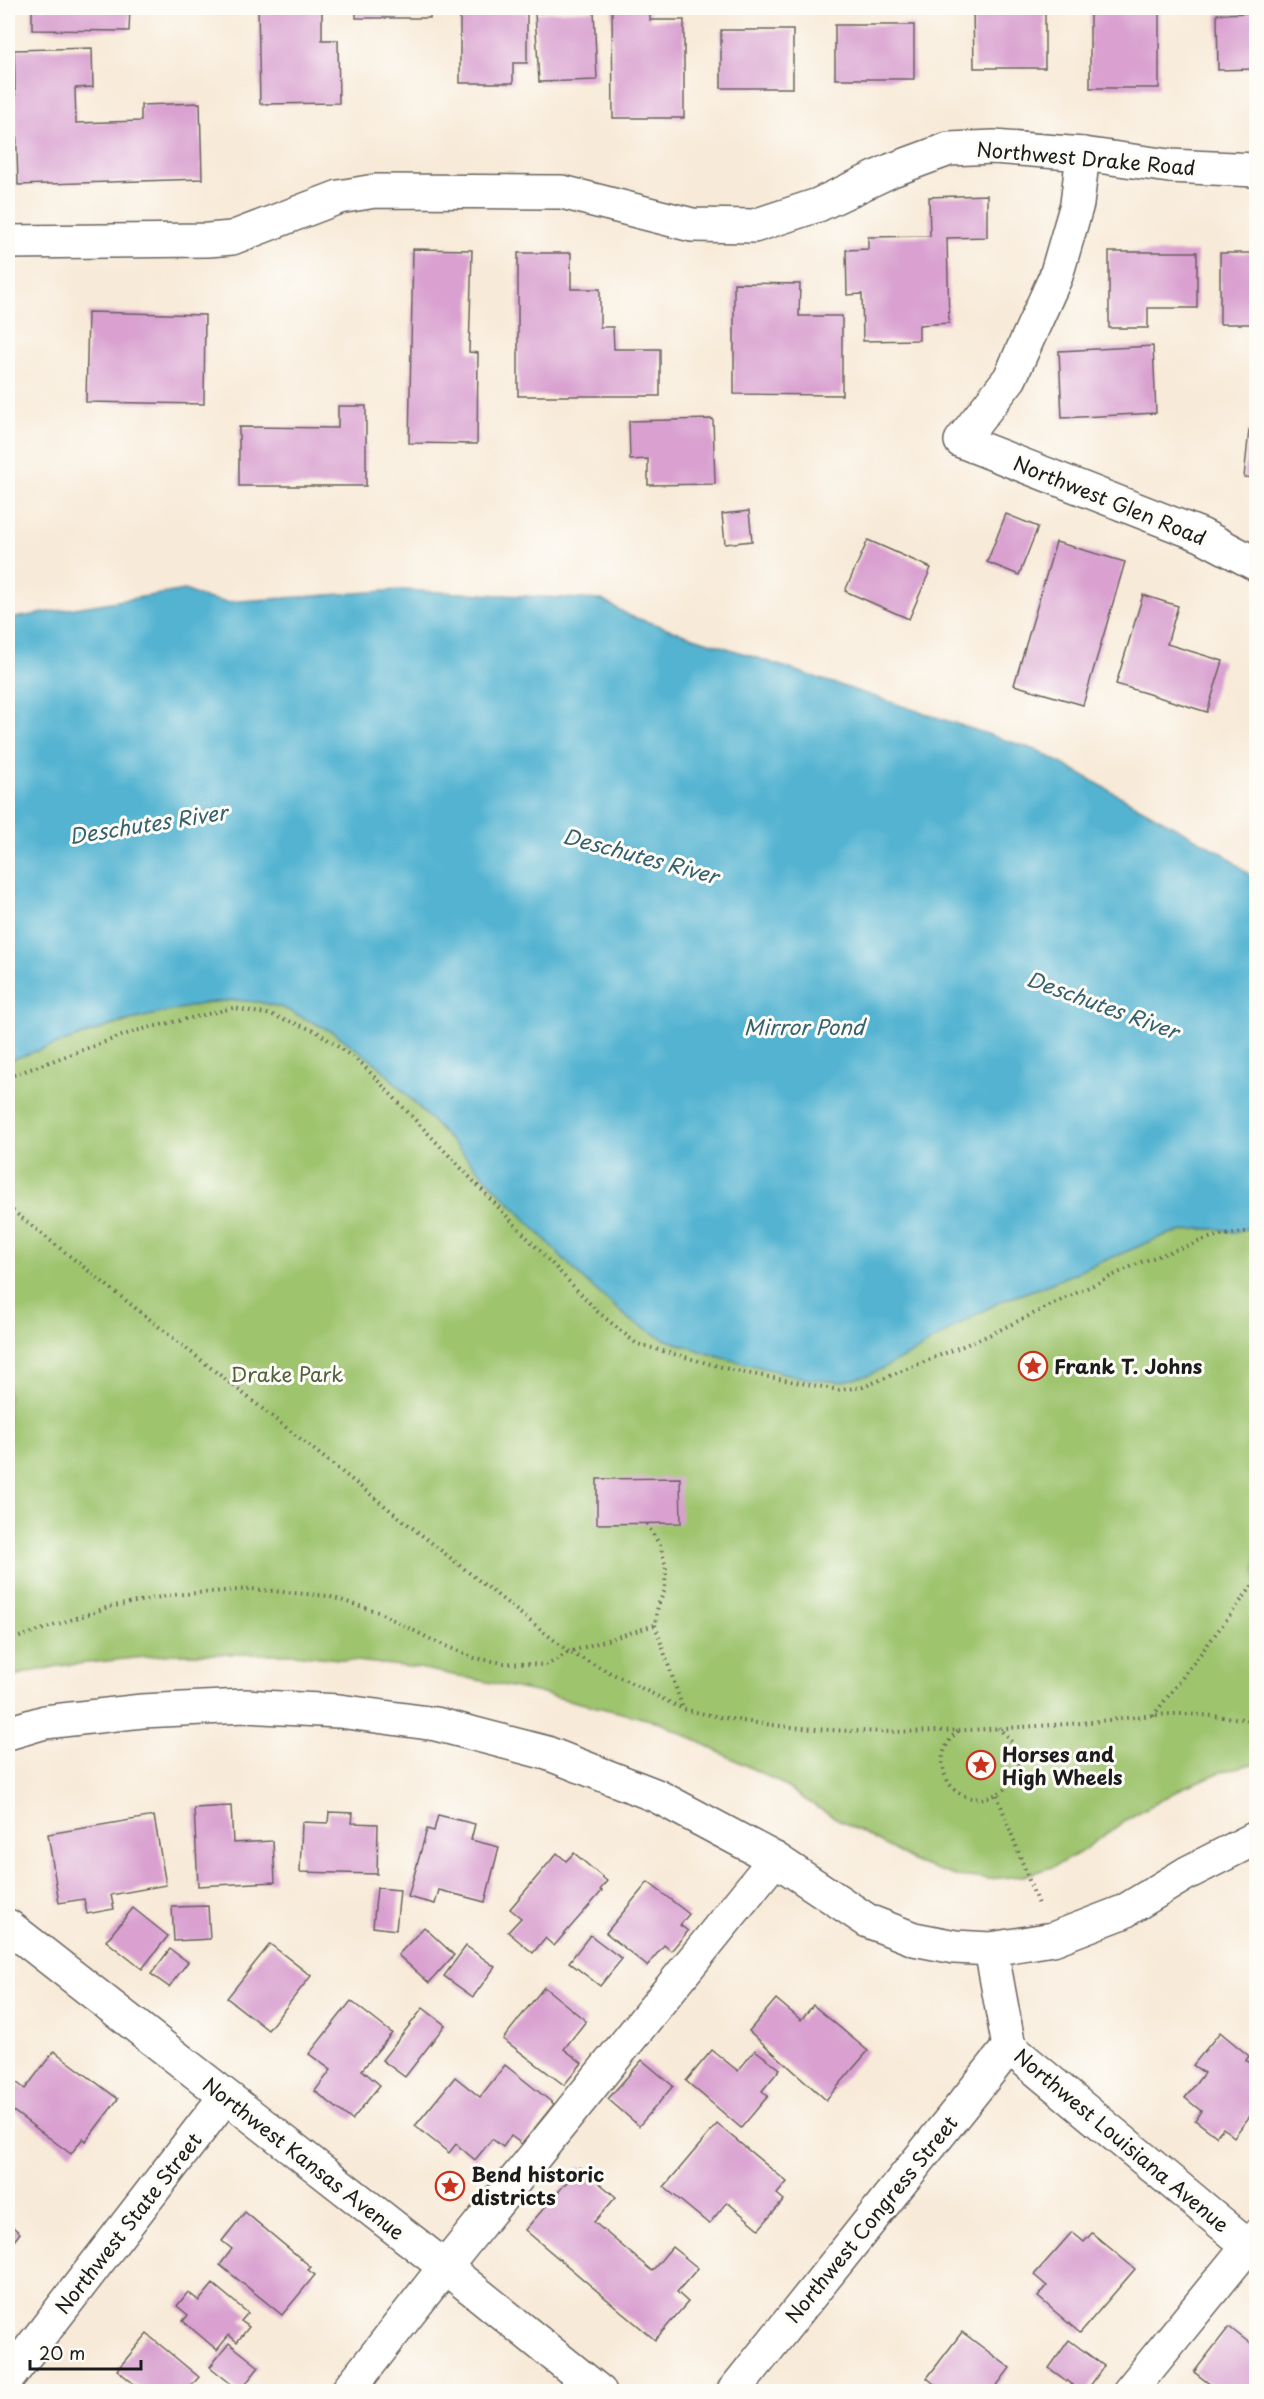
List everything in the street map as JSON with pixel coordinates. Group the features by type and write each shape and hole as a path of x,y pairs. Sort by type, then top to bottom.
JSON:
{"street":[{"name":"Northwest Drake Road","path":"8,242 232,238 339,197 375,191 562,192 692,225 754,226 818,205 892,170 949,149 994,147 1083,154 1169,166 1257,170"},
{"name":"Northwest Glen Road","path":"1083,154 1077,204 1056,276 1010,378 961,441 1201,535 1257,564"},
{"path":"8,1733 45,1722 131,1712 244,1706 339,1711 436,1724 547,1752 657,1796 775,1859 868,1921 914,1940 955,1947 991,1949 1053,1940 1123,1912 1187,1873 1257,1838"},
{"path":"347,2391 444,2266 775,1859"},
{"name":"Northwest Kansas Avenue","path":"11,1936 444,2266 600,2391"},
{"name":"Northwest Louisiana Avenue","path":"991,1949 1009,2047 1254,2244"},
{"name":"Northwest Congress Street","path":"733,2391 1009,2047"},
{"name":"Northwest State Street","path":"8,2378 225,2097"},
{"path":"1129,2391 1254,2244"}],"path":[{"path":"8,1077 135,1031 233,1008 272,1015 316,1031 363,1064 598,1312 637,1344 736,1371 839,1390 863,1387 987,1336 1141,1262 1212,1237 1257,1230"},
{"path":"8,1207 569,1652 683,1709 726,1720 790,1729 893,1733 998,1728 1174,1714 1257,1720"},
{"path":"646,1523 660,1545 666,1567 665,1590 658,1605 655,1625 683,1709"},
{"path":"1153,1717 1257,1581"},
{"path":"8,1641 109,1607 171,1595 250,1589 328,1596 378,1612 434,1641 475,1658 504,1663 547,1665 569,1652 655,1625"},
{"path":"959,1730 950,1738 944,1750 942,1762 944,1775 950,1786 960,1794 985,1799 997,1795 1007,1787 1014,1776 1017,1763 1016,1750 998,1728"},
{"path":"997,1795 1053,1940"}],"green space":[{"name":"Drake Park","path":"236,1000 259,1002 283,1008 333,1032 378,1065 582,1278 630,1320 664,1339 723,1358 966,1320 1001,1301 1039,1288 1168,1234 1197,1229 1234,1232 1256,1226 1256,1763 1224,1771 1182,1788 1129,1818 1079,1853 1055,1866 1023,1876 989,1879 955,1876 917,1863 818,1808 777,1781 659,1722 535,1692 419,1668 294,1654 174,1654 58,1666 8,1677 8,1061 149,1015 207,1003"}],"water":[{"name":"Mirror Pond","path":"185,590 204,598 225,602 400,590 602,600 630,616 1039,751 1224,854 1256,880 1256,1226 1234,1232 1197,1229 1168,1234 1039,1288 1001,1301 915,1352 869,1375 841,1382 808,1379 723,1358 664,1339 630,1320 582,1278 378,1065 333,1032 283,1008 259,1002 236,1000 211,1002 121,1022 8,1061 8,619"}],"building":[{"path":"32,8 130,8 129,31 32,30"},
{"path":"258,8 322,8 322,40 338,40 339,103 260,104"},
{"path":"356,8 430,8 430,18 356,18"},
{"path":"612,8 650,8 650,20 684,20 684,118 613,118"},
{"path":"973,8 1045,8 1045,68 974,68"},
{"path":"1090,8 1159,8 1159,88 1090,88"},
{"path":"594,10 597,80 539,82 535,13"},
{"path":"460,12 527,12 527,63 513,63 513,83 460,83"},
{"path":"1256,13 1256,69 1218,70 1217,14"},
{"path":"835,25 914,25 914,79 835,79"},
{"path":"721,30 793,30 793,88 721,88"},
{"path":"92,48 93,87 75,88 76,123 141,121 141,105 200,103 202,179 18,185 14,50"},
{"path":"987,195 987,237 947,238 949,323 919,325 919,340 863,341 862,294 847,295 846,250 868,249 868,237 930,236 929,197"},
{"path":"413,249 472,250 469,352 478,353 477,444 409,443"},
{"path":"1109,252 1197,252 1197,308 1148,308 1148,328 1109,328"},
{"path":"518,253 571,253 571,289 600,289 600,327 613,327 614,349 660,349 660,396 518,396"},
{"path":"1220,253 1256,253 1256,324 1220,324"},
{"path":"734,283 800,284 799,316 842,316 842,395 734,394"},
{"path":"88,312 205,315 204,404 86,402"},
{"path":"1153,346 1156,413 1062,418 1059,351"},
{"path":"338,406 366,406 366,486 239,486 239,427 338,428"},
{"path":"713,419 715,484 648,485 648,459 630,460 629,421"},
{"path":"1249,430 1256,431 1256,478 1244,477"},
{"path":"749,511 752,541 725,544 722,514"},
{"path":"1006,514 1038,527 1019,575 987,562"},
{"path":"868,540 931,568 909,619 845,591"},
{"path":"1056,542 1125,562 1083,705 1014,685"},
{"path":"1143,595 1178,606 1167,644 1223,661 1207,712 1116,684"},
{"path":"680,1478 681,1523 597,1524 597,1479"},
{"path":"231,1806 233,1843 273,1841 275,1882 198,1886 194,1808"},
{"path":"329,1812 353,1813 352,1823 378,1824 377,1874 300,1872 302,1822 328,1823"},
{"path":"438,1815 475,1824 471,1840 499,1847 485,1902 439,1890 435,1904 408,1897 427,1829 434,1831"},
{"path":"154,1816 166,1885 111,1895 114,1909 87,1914 84,1899 59,1903 48,1834"},
{"path":"557,1853 566,1861 574,1853 607,1881 600,1890 602,1891 554,1946 545,1938 533,1953 508,1932 521,1918 510,1909"},
{"path":"648,1882 689,1914 680,1925 688,1931 671,1951 664,1945 647,1966 606,1933"},
{"path":"377,1888 400,1890 396,1930 373,1927"},
{"path":"208,1906 210,1939 174,1941 172,1907"},
{"path":"133,1908 168,1936 142,1969 106,1941"},
{"path":"424,1927 454,1955 429,1983 398,1955"},
{"path":"590,1935 622,1959 600,1986 569,1962"},
{"path":"270,1944 311,1976 268,2030 227,1998"},
{"path":"466,1946 495,1967 473,1997 444,1976"},
{"path":"170,1949 188,1962 169,1987 151,1974"},
{"path":"544,1987 586,2021 564,2049 582,2063 564,2085 503,2039"},
{"path":"776,1999 801,2020 813,2005 868,2051 826,2100 749,2031"},
{"path":"351,2001 392,2033 362,2070 380,2085 352,2120 315,2091 331,2070 309,2054"},
{"path":"423,2008 445,2025 405,2077 382,2060"},
{"path":"1220,2032 1249,2056 1246,2060 1256,2068 1256,2108 1234,2137 1223,2128 1216,2136 1195,2120 1201,2111 1185,2098 1204,2073 1193,2065"},
{"path":"712,2050 738,2071 755,2050 780,2069 762,2091 768,2096 741,2128 686,2081"},
{"path":"54,2051 118,2099 86,2141 83,2138 71,2154 8,2107 8,2083 11,2078 25,2089"},
{"path":"642,2060 673,2086 639,2126 608,2099"},
{"path":"505,2065 554,2104 522,2144 511,2136 503,2147 492,2139 475,2160 456,2144 449,2153 415,2126 455,2077 480,2097"},
{"path":"717,2124 787,2182 777,2194 784,2200 759,2229 727,2202 709,2224 664,2187"},
{"path":"580,2167 616,2197 594,2222 652,2271 672,2247 698,2268 677,2292 688,2302 655,2340 525,2230"},
{"path":"245,2212 311,2267 308,2270 315,2275 282,2315 220,2265 232,2249 222,2241"},
{"path":"8,2223 20,2233 8,2249"},
{"path":"1072,2232 1084,2242 1092,2233 1135,2269 1080,2333 1038,2297 1047,2286 1034,2275"},
{"path":"213,2284 248,2313 241,2321 249,2327 237,2342 229,2335 217,2350 183,2321 188,2315 177,2306 188,2292 199,2301"},
{"path":"1229,2327 1256,2348 1256,2392 1220,2392 1194,2372"},
{"path":"962,2332 1010,2368 992,2392 944,2392 927,2378"},
{"path":"147,2334 199,2377 191,2386 197,2392 144,2392 117,2370"},
{"path":"1069,2340 1104,2366 1086,2392 1082,2392 1049,2368"},
{"path":"229,2343 259,2367 240,2391 210,2367"}],"place":[{"name":"Frank T. Johns","path":"1033,1366"},
{"name":"Horses and High Wheels","path":"981,1765"},
{"name":"Bend historic districts","path":"450,2186"}],"water label":[{"name":"Deschutes River","path":"148,823"},
{"name":"Deschutes River","path":"641,855"},
{"name":"Deschutes River","path":"1103,1004"}]}
